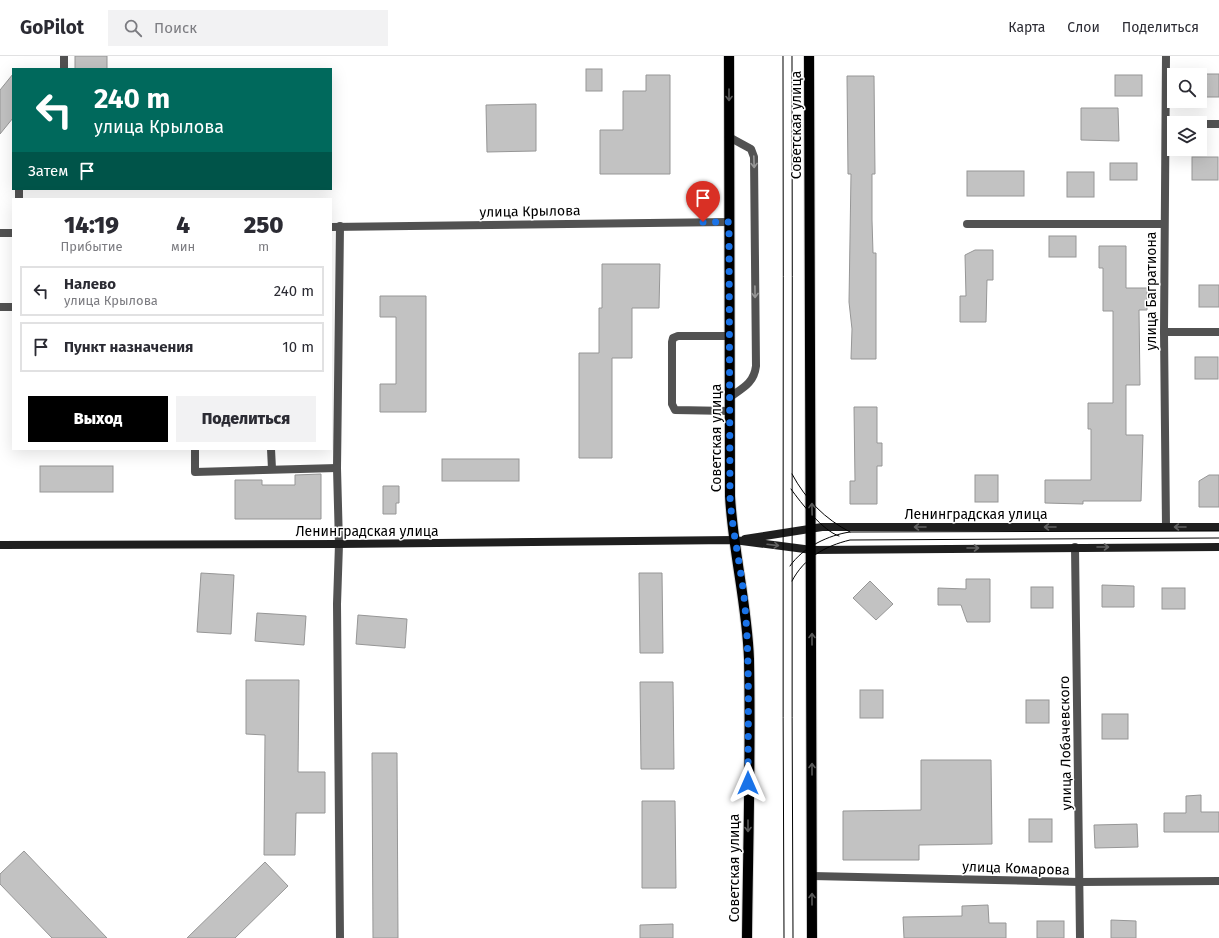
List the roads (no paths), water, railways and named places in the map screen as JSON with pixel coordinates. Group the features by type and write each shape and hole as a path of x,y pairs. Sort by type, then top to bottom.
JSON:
{"main road":[{"name":"Советская улица","path":"729,56 730,496 734,540 745,605 749,658 747,938"},
{"name":"Советская улица","path":"810,56 812,938"},
{"name":"Ленинградская улица","path":"734,540 812,528 1219,526"},
{"name":"Ленинградская улица","path":"0,545 339,544 734,540 812,550 1219,547"}],"street":[{"path":"64,56 64,68"},
{"name":"улица Багратиона","path":"1166,56 1170,116"},
{"path":"1207,124 1219,124"},
{"path":"729,137 751,149 754,157 756,366 755,376 749,383 730,397"},
{"name":"улица Багратиона","path":"1166,527 1164,224 1168,156"},
{"name":"улица Крылова","path":"332,226 729,222"},
{"path":"967,224 1164,224"},
{"path":"340,226 335,311 339,544 337,604 340,938"},
{"path":"0,233 12,233"},
{"path":"0,307 12,307"},
{"path":"1164,332 1219,332"},
{"path":"730,336 678,336 673,338 672,350 672,404 675,410 730,411"},
{"path":"194,450 195,472 337,468"},
{"path":"271,450 272,469"},
{"name":"улица Лобачевского","path":"1075,547 1080,938"},
{"name":"улица Комарова","path":"812,876 1080,882 1219,881"}],"tram line":[{"path":"783,56 784,938"},
{"path":"792,56 793,938"},
{"path":"792,474 803,492 817,508 832,521 850,532"},
{"path":"791,489 819,523 826,529 839,536"},
{"path":"790,566 802,553 817,543 825,539 850,532 1219,531"},
{"path":"792,581 803,566 816,554 832,546 850,540 1219,538"}]}
